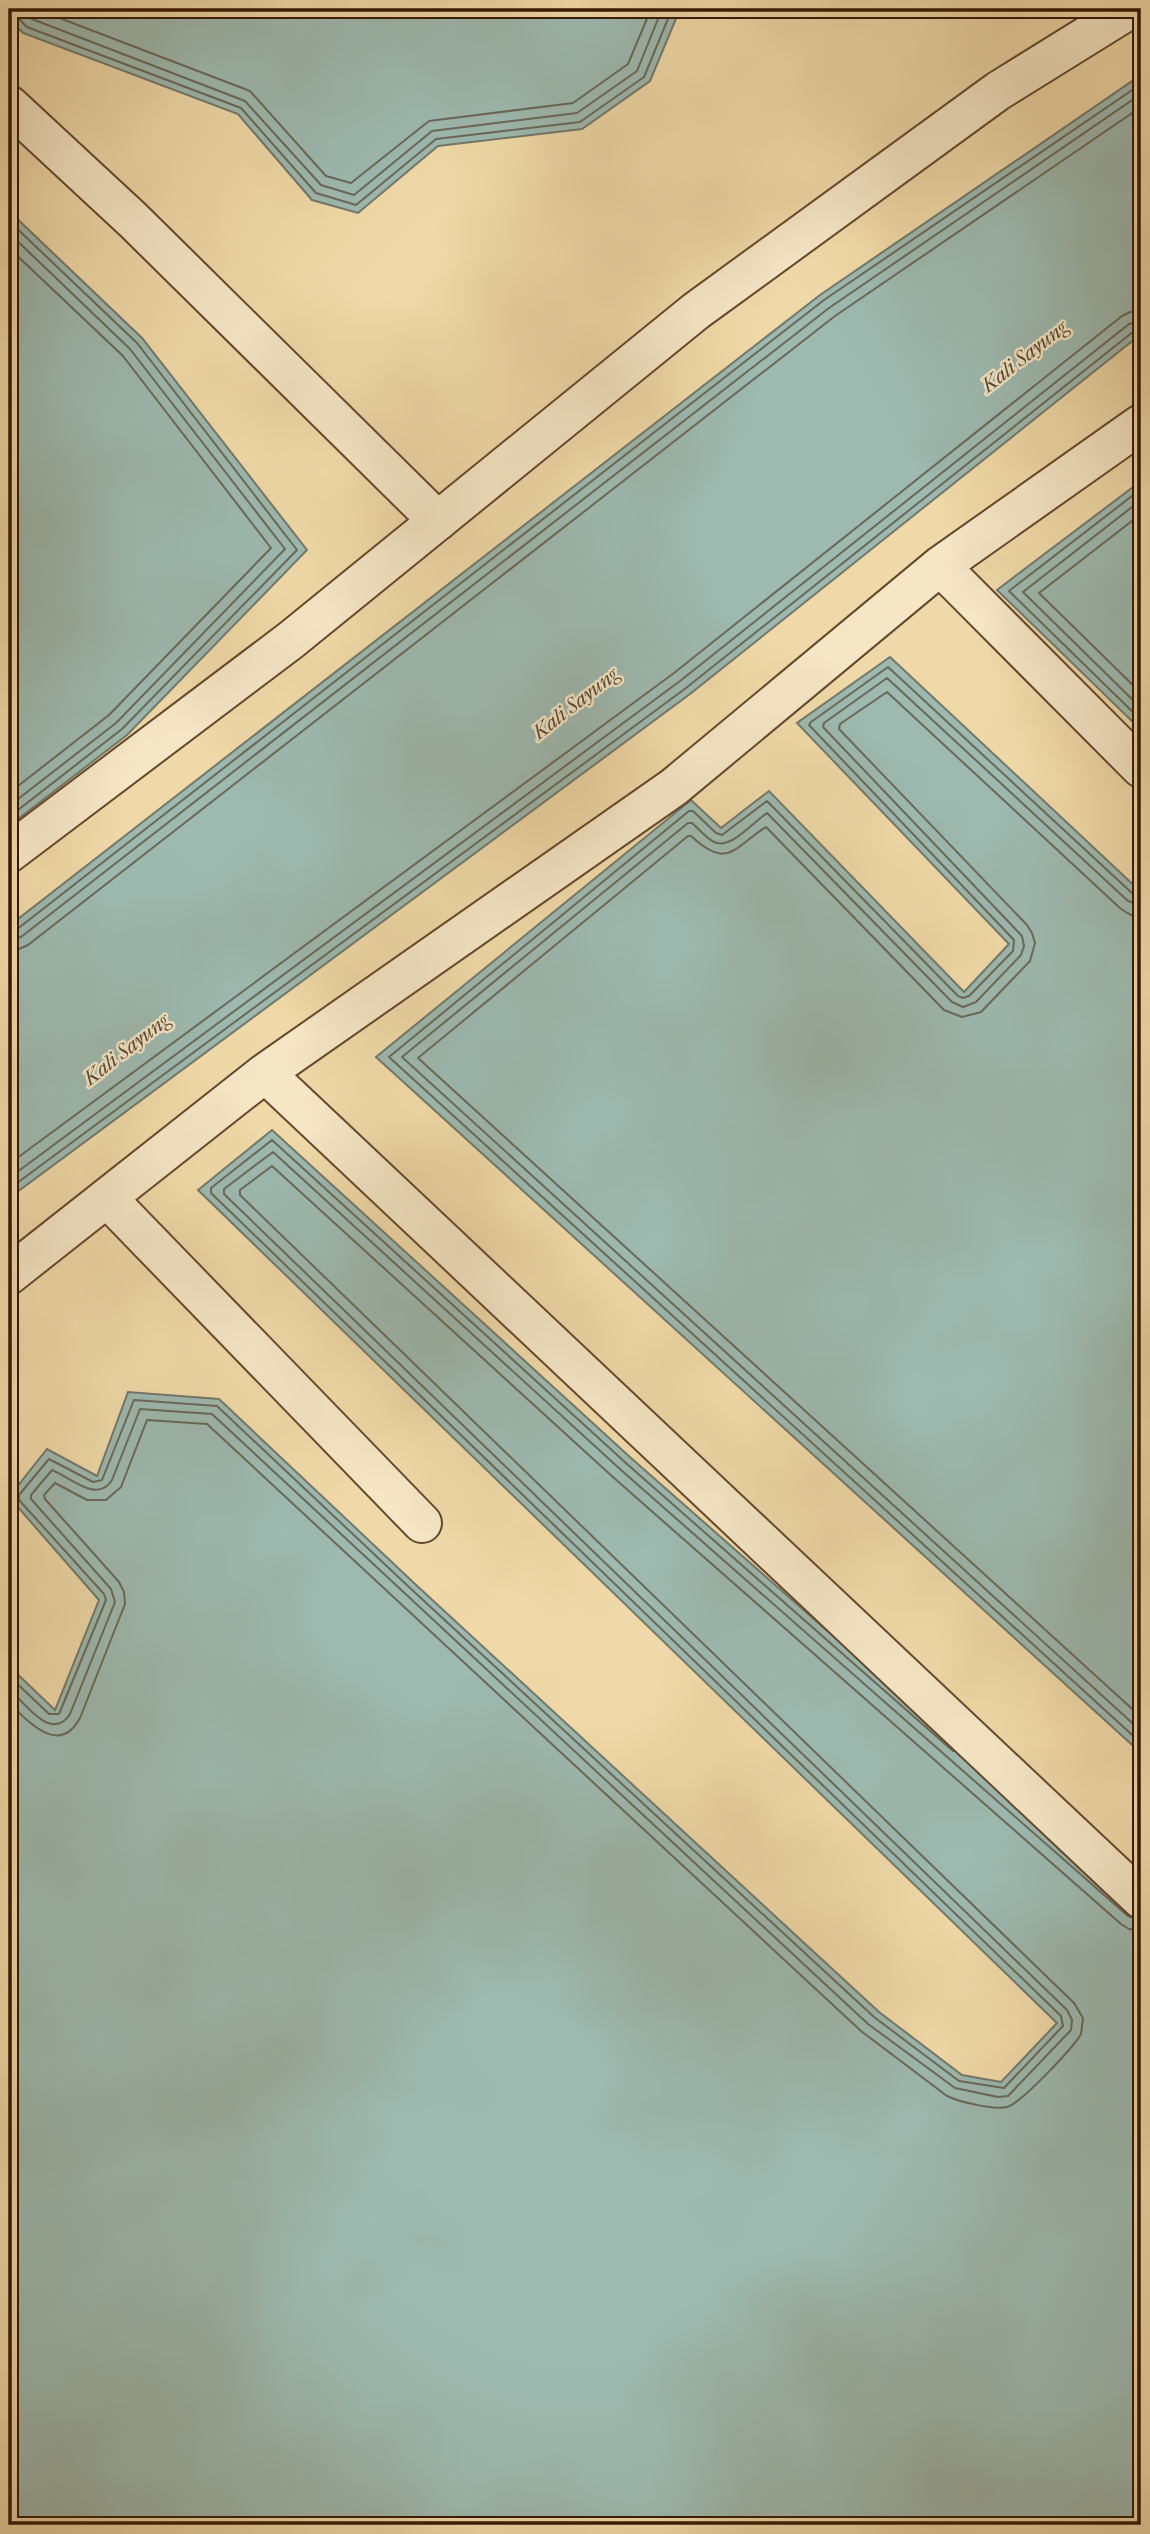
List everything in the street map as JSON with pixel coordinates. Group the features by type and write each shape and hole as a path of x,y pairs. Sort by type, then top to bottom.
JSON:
{"street":[{"path":"9,853 291,640 696,311 998,91 1130,9"},
{"path":"9,105 133,220 438,521"},
{"path":"9,1275 265,1073 674,787 940,566 1141,424"},
{"path":"940,566 1141,768"},
{"path":"265,1073 1141,1899"},
{"path":"107,1198 422,1523"}],"water":[{"path":"9,9 680,9 650,81 582,129 438,146 358,213 312,200 238,114 23,33 9,19"},
{"name":"Kali Sayung","path":"1141,75 1141,334 690,694 9,1198 9,926 820,295"},
{"path":"9,211 142,338 307,550 127,735 9,826"},
{"path":"1141,481 1141,730 997,590"},
{"path":"890,657 1141,892 1141,1753 376,1057 691,800 721,828 769,791 964,992 1009,944 797,723"},
{"path":"272,1130 631,1458 1141,1907 1141,2525 9,2525 9,1666 55,1710 99,1600 9,1497 47,1449 97,1476 128,1392 219,1399 414,1583 879,2012 962,2075 1001,2082 1057,2023 198,1190"}]}
